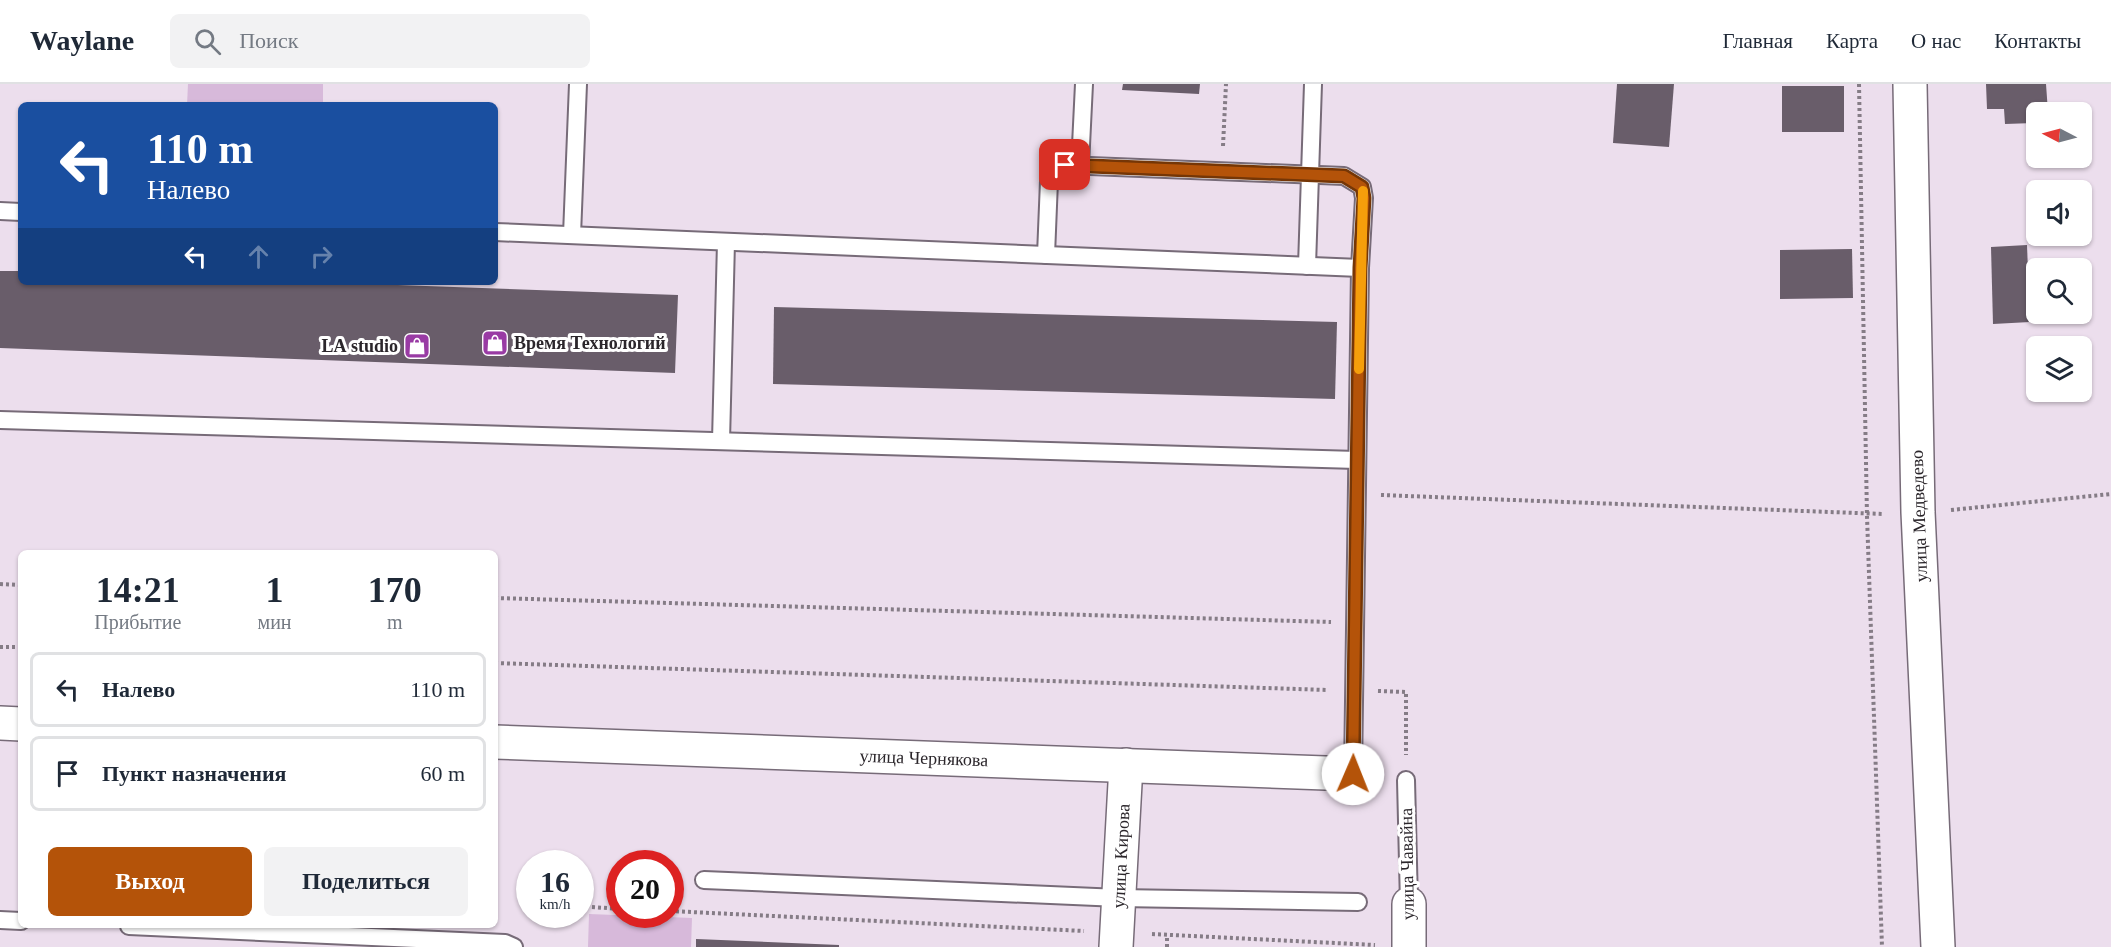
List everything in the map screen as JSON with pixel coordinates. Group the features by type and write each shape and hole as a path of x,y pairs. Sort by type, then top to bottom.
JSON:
{"street":[{"name":"улица Медведево","path":"1910,84 1918,512 1938,947"},
{"path":"0,723 18,724"},
{"name":"улица Чернякова","path":"498,742 1353,774"},
{"name":"улица Кирова","path":"1116,940 1126,765"},
{"name":"улица Чавайна","path":"1408,904 1409,947"}],"lane":[{"path":"572,235 578,84"},
{"path":"1080,166 1084,84"},
{"path":"1307,266 1313,84"},
{"path":"1046,255 1052,174 1057,168 1080,166 1344,176 1362,187 1364,198 1360,268 1353,774"},
{"path":"0,211 18,212"},
{"path":"498,232 1360,268"},
{"path":"722,441 726,242"},
{"path":"0,420 1357,460"},
{"name":"улица Чавайна","path":"1406,780 1408,904"},
{"path":"704,880 1119,898 1358,903"},
{"path":"0,920 18,921"},
{"path":"159,928 352,941 457,938 505,943 514,947"}],"path":[{"path":"1221,171 1226,84"},
{"path":"1859,84 1867,516 1882,947"},
{"path":"1357,494 1867,516 2111,495"},
{"path":"0,584 18,585"},
{"path":"498,598 1355,622"},
{"path":"0,647 18,648"},
{"path":"498,663 1406,692 1406,780"},
{"path":"684,912 1116,940 1167,935 1409,947"},
{"path":"1167,935 1167,947"}],"shaded area":[{"path":"188,84 323,84 323,102 187,102"},
{"path":"594,914 606,915 606,928 684,928 684,918 692,918 691,947 588,947 589,928 594,928"}],"building":[{"path":"1123,84 1200,84 1199,94 1122,90"},
{"path":"1617,84 1674,84 1669,147 1613,143"},
{"path":"1986,84 2046,84 2047,102 2026,102 2026,123 2005,124 2004,109 1987,109"},
{"path":"1782,86 1844,86 1844,132 1782,132"},
{"path":"2027,246 2026,322 1993,324 1991,247"},
{"path":"1852,249 1853,298 1780,299 1780,250"},
{"path":"0,271 18,271 18,285 398,285 678,295 675,373 0,348"},
{"path":"774,307 1337,322 1335,399 773,384"},
{"path":"696,939 839,945 839,947 696,947"}],"slow traffic":[{"path":"1359,369 1363,191"}],"place":[{"name":"Время Технологий","path":"495,343"},
{"name":"LА studio","path":"417,346"}],"route":[{"path":"1065,165 1344,176 1354,180 1362,187 1364,198 1360,268 1353,774"}]}
